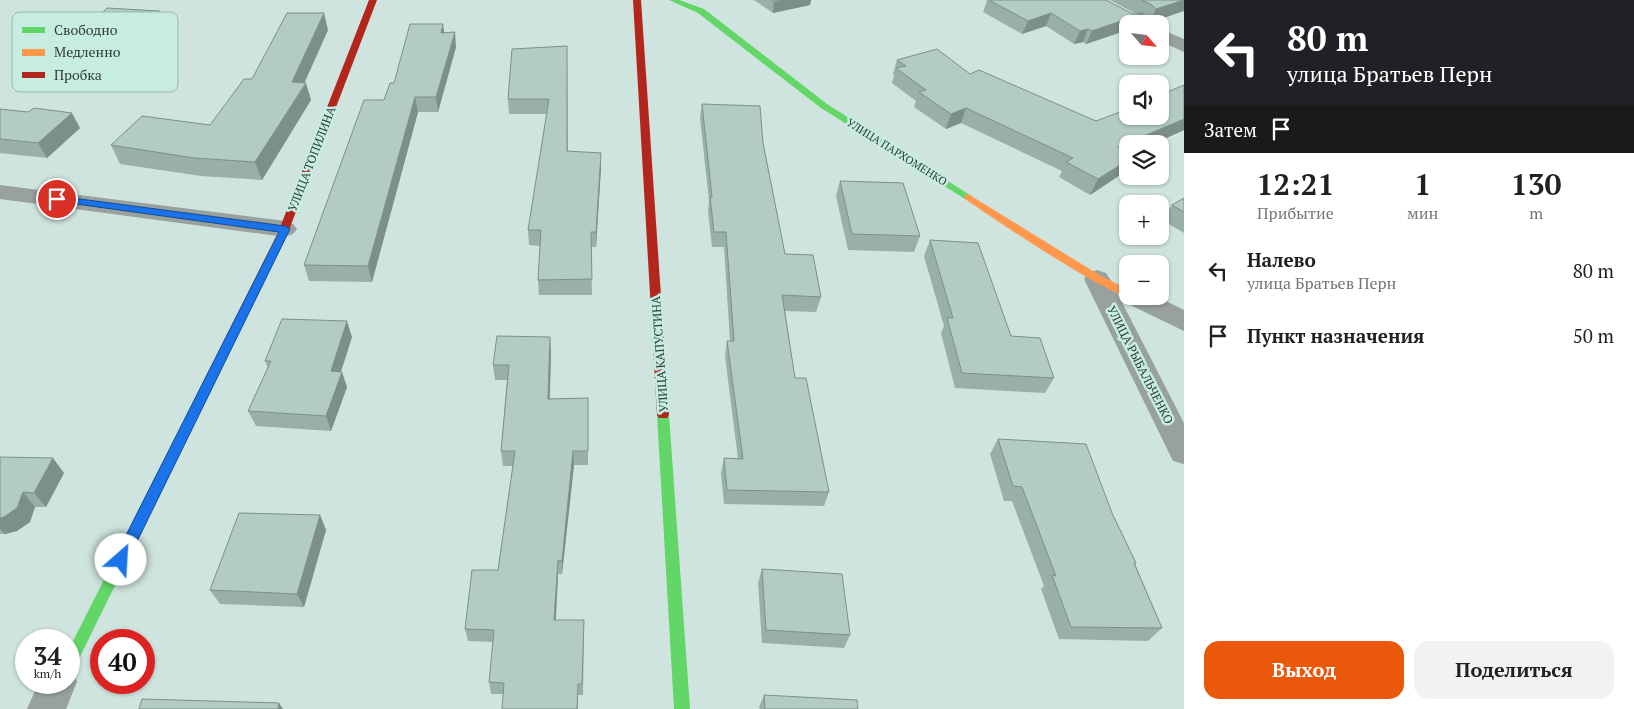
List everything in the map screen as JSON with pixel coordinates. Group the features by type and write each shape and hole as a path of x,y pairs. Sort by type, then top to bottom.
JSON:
{"street":[{"name":"УЛИЦА ТОПИЛИНА","path":"80,642 285,229 373,0"},
{"name":"УЛИЦА КАПУСТИНА","path":"637,0 682,709"},
{"name":"УЛИЦА ПАРХОМЕНКО","path":"673,0 701,11 824,106 1097,279 1119,290"},
{"path":"1169,38 1184,46"},
{"path":"0,192 285,229"},
{"name":"УЛИЦА РЫБАЛЬЧЕНКО","path":"1097,279 1184,452"},
{"path":"1151,305 1184,321"},
{"path":"46,709 53,694"}],"building":[{"path":"989,0 1106,0 1133,14 1144,13 1138,15 1119,15 1119,22 1092,31 1088,29 1080,31 1051,13 1028,21"},
{"path":"1142,0 1184,0 1156,9"},
{"path":"107,8 160,11 159,12 103,12"},
{"path":"287,13 324,13 292,82 306,83 255,162 194,158 111,145 142,116 210,125 244,79 252,79"},
{"path":"410,24 443,24 441,33 455,32 436,97 415,97 368,266 304,265 364,100 384,100 390,83 394,83"},
{"path":"567,46 567,151 601,153 596,232 591,232 592,279 538,280 541,230 528,230 549,99 508,99 512,49"},
{"path":"937,49 970,74 979,70 1096,121 1119,112 1119,125 1169,125 1169,91 1184,85 1184,119 1146,135 1119,135 1119,166 1098,179 1066,162 1073,158 966,108 951,114 919,92 926,90 896,68 906,66 897,60"},
{"path":"702,104 760,106 763,143 785,254 813,255 821,297 782,295 795,378 806,378 829,492 727,490 724,458 743,459 727,341 734,341 726,232 714,232"},
{"path":"34,108 72,113 38,143 0,139 0,109 28,112"},
{"path":"840,181 903,183 920,236 852,234"},
{"path":"1184,198 1184,212 1172,205"},
{"path":"930,240 978,243 1011,336 1040,338 1054,378 962,373 947,318 953,318"},
{"path":"282,319 347,321 331,371 342,372 326,416 248,411 271,361 265,361"},
{"path":"497,336 550,337 548,399 588,398 588,451 573,451 562,561 558,560 554,620 584,620 582,684 578,684 577,709 502,709 504,683 489,682 494,630 465,629 472,570 498,570 515,451 501,451 509,365 493,365"},
{"path":"998,439 1086,444 1112,513 1136,563 1134,563 1162,628 1071,627 1052,575 1056,576 1022,487 1013,486"},
{"path":"0,457 53,458 34,493 23,492 17,508 0,518"},
{"path":"239,513 320,515 297,594 210,590"},
{"path":"762,569 842,574 850,635 766,630"},
{"path":"764,695 857,700 858,709 765,709"},
{"path":"142,699 279,703 278,709 139,709"}],"traffic: fast":[{"path":"673,0 701,11 824,106 968,197"},
{"path":"663,415 682,709"},
{"path":"80,642 164,473"}],"traffic: slow":[{"path":"968,197 1097,279 1119,290"},
{"path":"164,473 284,230"}],"traffic: jam":[{"path":"284,230 373,0"},
{"path":"637,0 663,415"}],"route":[{"path":"57,199 285,229 121,560"}]}
